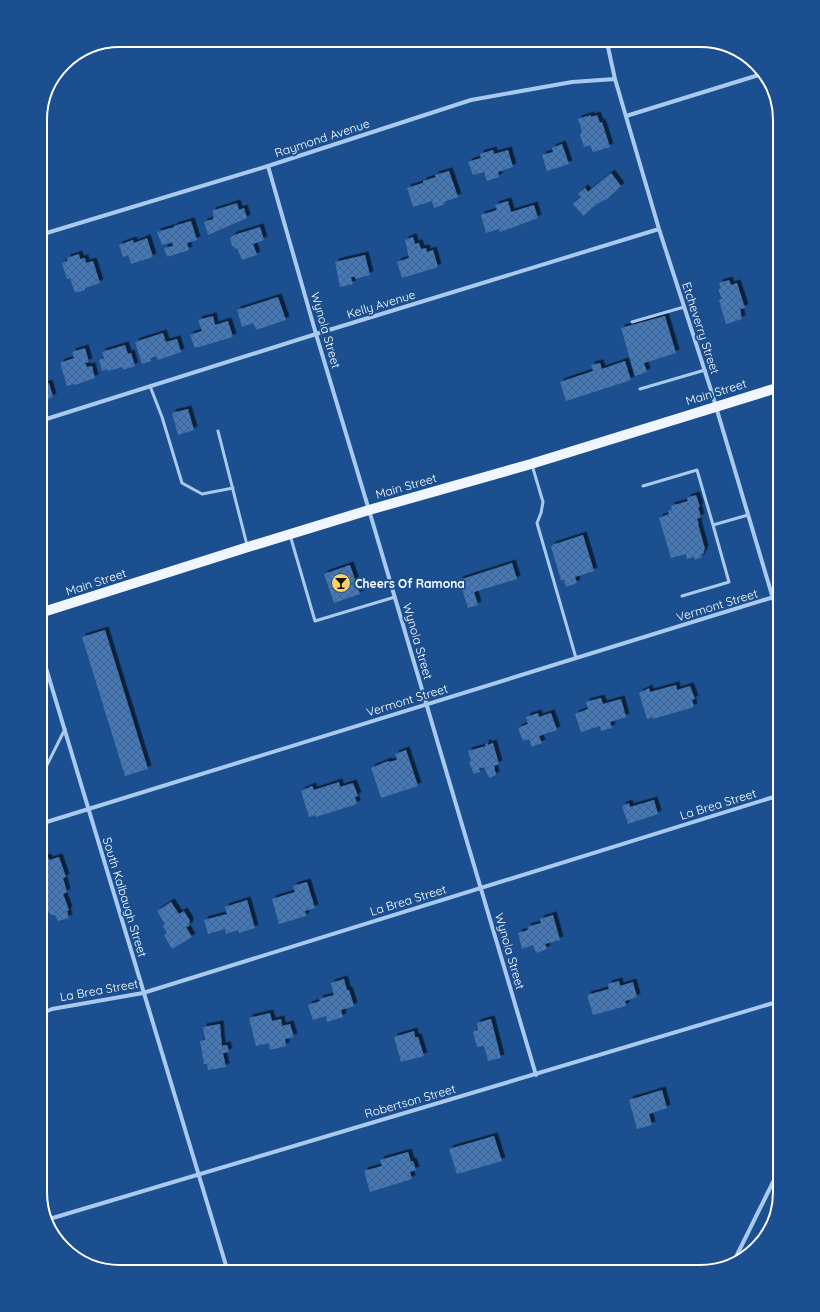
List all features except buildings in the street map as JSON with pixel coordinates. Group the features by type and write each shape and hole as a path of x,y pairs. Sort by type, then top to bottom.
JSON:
{"main road":[{"name":"Main Street","path":"47,611 290,534 531,464 773,389"}],"street":[{"name":"Etcheverry Street","path":"608,47 615,79 659,229 716,406 773,601"},
{"path":"626,116 758,75"},
{"name":"Raymond Avenue","path":"47,233 268,166 471,100 572,82 615,79"},
{"name":"Wynola Street","path":"268,166 316,334 536,1075"},
{"name":"Kelly Avenue","path":"47,418 659,229"},
{"name":"Vermont Street","path":"47,821 772,598"},
{"name":"South Kalbaugh Street","path":"47,672 226,1265"},
{"name":"La Brea Street","path":"47,1011 143,993 773,797"},
{"name":"Robertson Street","path":"52,1218 773,1003"},
{"path":"736,1256 773,1182"}],"lane":[{"path":"632,322 684,307"},
{"path":"640,390 704,370"},
{"path":"150,386 162,417 182,483 202,494 233,488"},
{"path":"218,431 248,547"},
{"path":"531,464 543,502 537,523 576,658"},
{"path":"643,486 697,470 729,582 682,596"},
{"path":"713,526 748,516"},
{"path":"290,534 316,621 395,597"},
{"path":"47,764 64,729"}],"place":[{"name":"Cheers Of Ramona","path":"341,583"}]}
